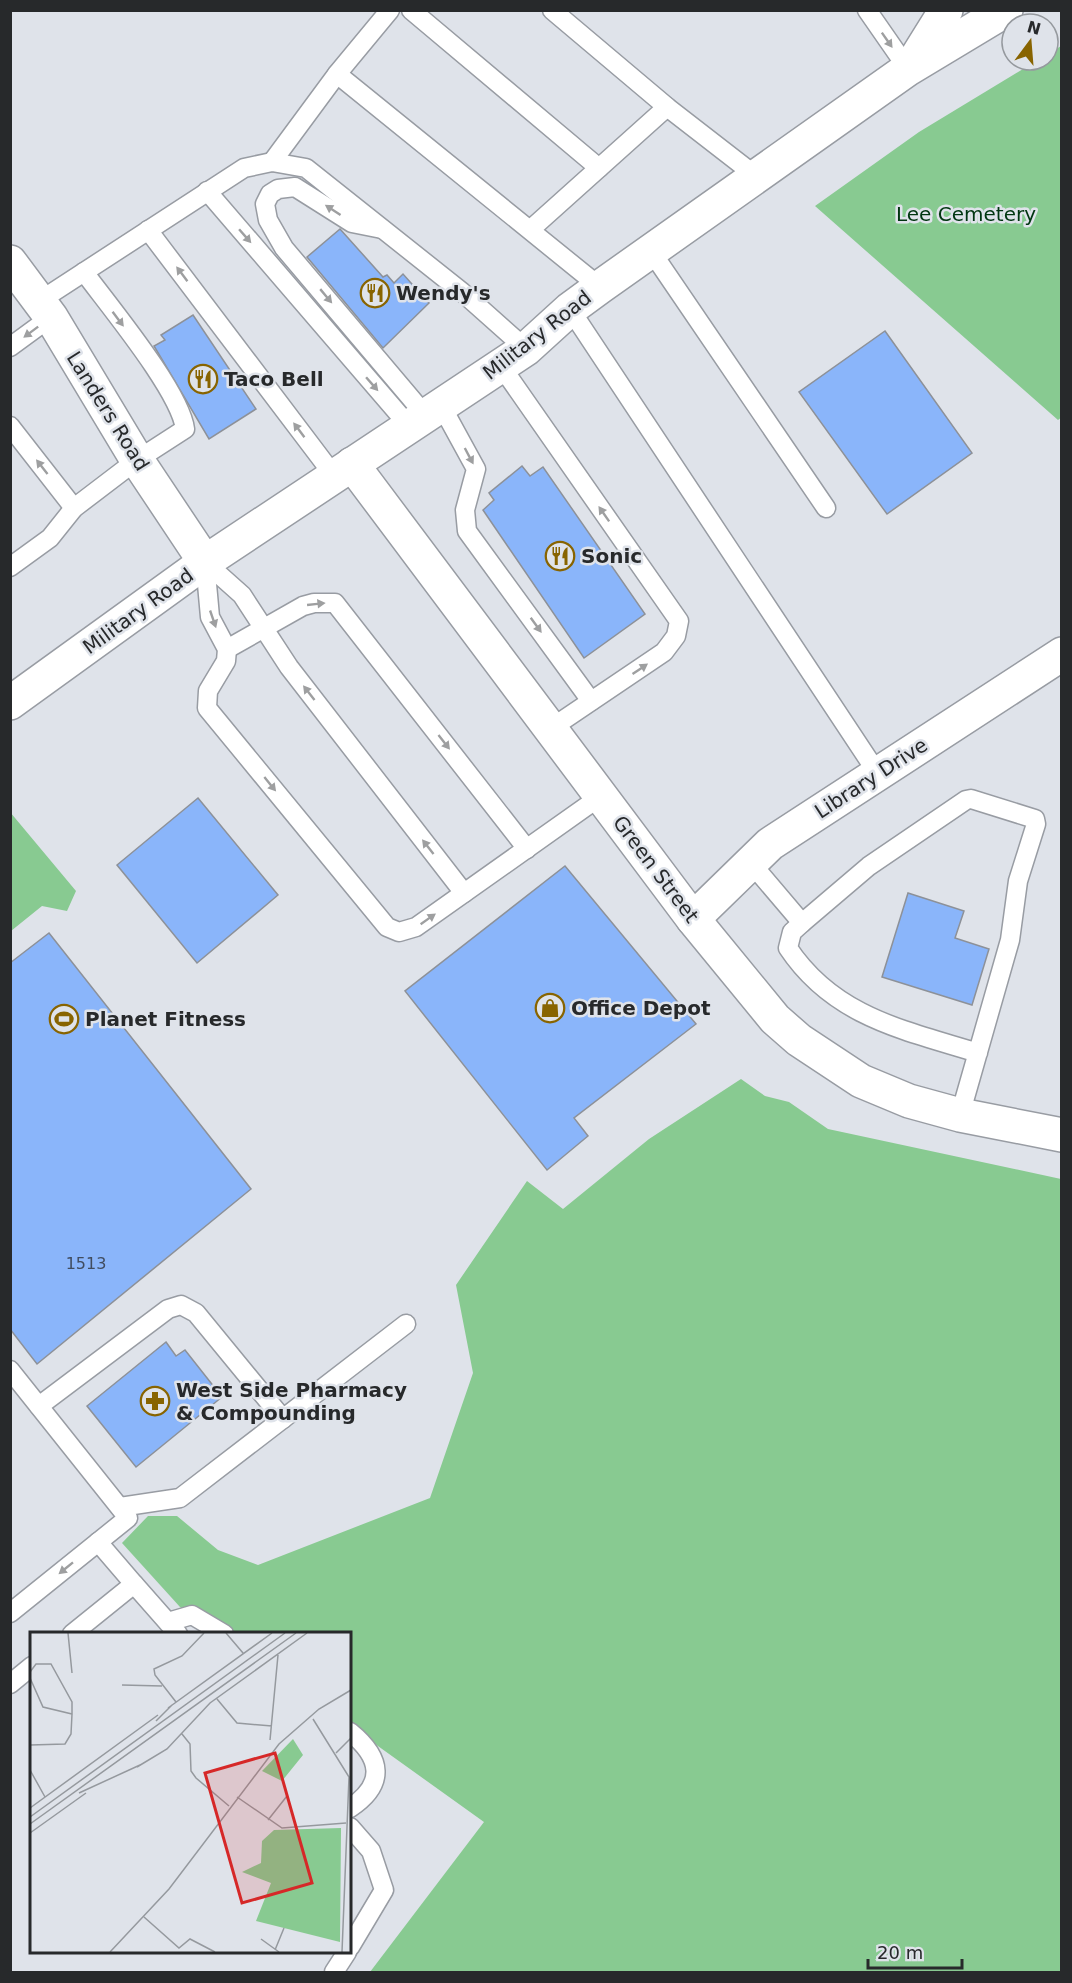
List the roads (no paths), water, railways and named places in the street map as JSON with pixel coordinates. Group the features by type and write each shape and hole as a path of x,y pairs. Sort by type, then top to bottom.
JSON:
{"street":[{"path":"908,69 946,10"},
{"name":"Military Road","path":"10,703 206,562 513,358 570,309 600,287 908,69 1006,10"},
{"name":"Landers Road","path":"10,261 44,309 137,460 206,562"},
{"name":"Green Street","path":"343,470 550,729 693,918 775,1019 799,1040 861,1081 909,1101 960,1115 1062,1135"},
{"name":"Library Drive","path":"693,918 770,844 1062,654"}],"lane":[{"path":"272,162 337,74 390,10"},
{"path":"411,10 599,168"},
{"path":"552,10 667,107 756,176"},
{"path":"867,10 908,69"},
{"path":"337,74 600,287"},
{"path":"531,229 667,107"},
{"path":"10,347 44,309 84,272 244,168 272,162 306,168 387,230 462,292 513,358 679,621 676,636 664,652 550,729"},
{"path":"387,230 352,223 295,187 278,189 270,194 265,204 268,220 284,248 425,415"},
{"path":"207,191 476,469 465,510 467,531 591,701"},
{"path":"148,230 343,470"},
{"path":"651,251 826,508"},
{"path":"10,567 50,538 74,508 137,460 185,429 183,414 143,352 84,272"},
{"path":"570,309 878,774"},
{"path":"10,426 74,508"},
{"path":"206,562 242,595 289,668 464,893"},
{"path":"206,562 210,617 227,649 226,661 208,692 207,708 387,927 399,932 416,927 601,796"},
{"path":"227,649 303,606 314,603 335,603 526,849"},
{"path":"960,1115 978,1053 1010,940 1018,881 1035,819 966,800 869,866 792,932 788,948 801,968 828,994 867,1017 978,1053"},
{"path":"751,863 802,923"},
{"path":"39,1406 168,1309 181,1305 196,1313 283,1419"},
{"path":"10,1613 98,1542 124,1513 180,1498 406,1324"},
{"path":"10,1370 124,1513"},
{"path":"98,1542 173,1628 192,1615 221,1632"},
{"path":"74,1632 134,1584"},
{"path":"10,1684 30,1668"},
{"path":"351,1733 368,1746 376,1772 368,1796 351,1807"},
{"path":"351,1828 371,1851 384,1890 351,1945"},
{"path":"334,1972 346,1953"}],"place":[{"name":"Wendy's","path":"375,293"},
{"name":"Taco Bell","path":"203,379"},
{"name":"Sonic","path":"560,556"},
{"name":"Office Depot","path":"550,1008"},
{"name":"Planet Fitness","path":"64,1019"},
{"name":"West Side Pharmacy & Compounding","path":"155,1401"}],"park label":[{"name":"Lee Cemetery","path":"966,214"}]}
